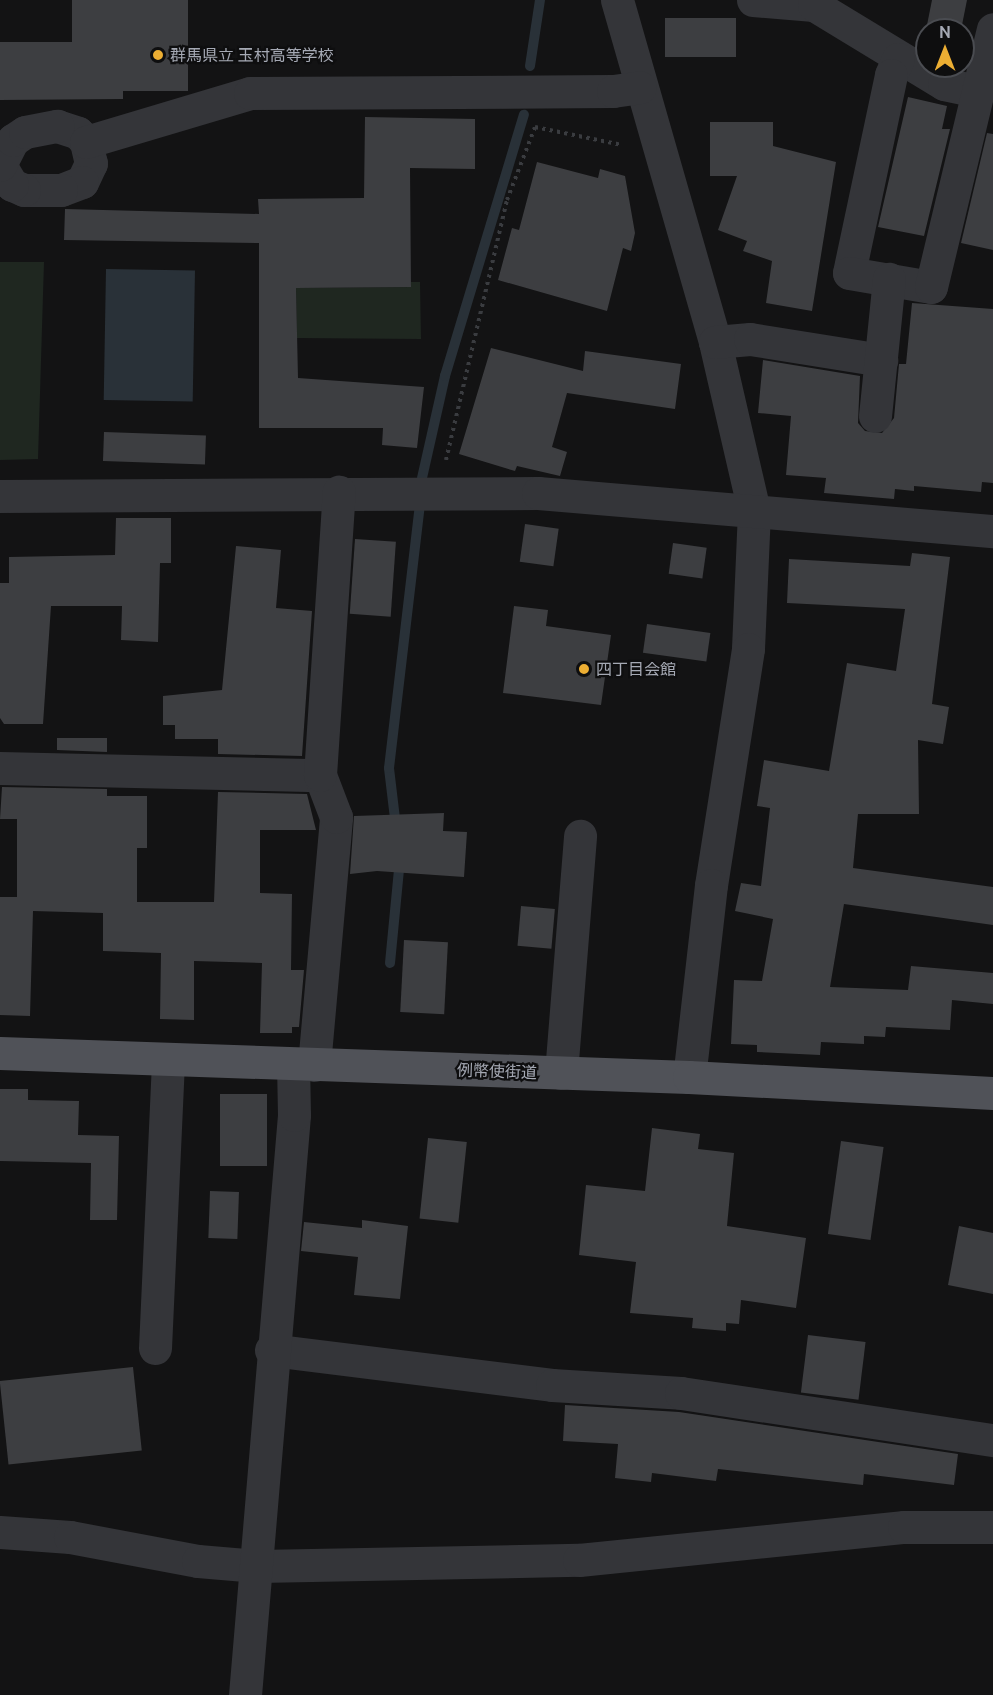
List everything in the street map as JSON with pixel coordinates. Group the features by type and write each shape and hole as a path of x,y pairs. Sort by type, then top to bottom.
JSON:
{"main road":[{"name":"例幣使街道","path":"0,1053 689,1077 993,1093"}],"street":[{"path":"617,0 640,87 715,342 754,511 748,649 711,885 689,1077"},
{"path":"753,0 814,5 898,59 944,84 977,91"},
{"path":"898,59 891,75 849,273 931,286 993,29"},
{"path":"86,142 250,93 613,91 640,87"},
{"path":"875,416 889,279"},
{"path":"715,342 750,339 881,360"},
{"path":"245,1695 258,1566 271,1350 294,1114 303,1064 336,817 320,775 339,492"},
{"path":"0,496 339,492 577,495 993,531"},
{"path":"0,768 320,775"},
{"path":"561,1073 580,836"},
{"path":"156,1348 168,1059"},
{"path":"271,1350 552,1385 681,1393 993,1440"},
{"path":"0,1532 70,1537 198,1561 258,1566 579,1560 904,1527 993,1527"}],"path":[{"path":"441,493 471,337 507,200 535,127 625,145 656,142"}],"shaded area":[{"path":"0,262 44,262 38,459 0,460"},
{"path":"106,269 195,271 193,402 104,400"},
{"path":"411,282 420,282 421,339 297,338 296,288 411,287"}],"building":[{"path":"72,0 188,0 188,91 123,91 123,99 0,100 0,42 72,42"},
{"path":"932,0 967,0 963,18 928,18"},
{"path":"665,18 736,18 736,57 665,57"},
{"path":"908,97 947,106 942,129 950,129 924,236 878,227"},
{"path":"365,117 475,119 475,169 410,168 411,287 296,288 298,378 424,387 417,448 382,445 383,428 259,428 259,243 64,240 65,209 259,214 258,199 364,198"},
{"path":"710,122 773,122 773,146 836,162 812,311 766,303 772,261 743,251 747,241 718,230 737,176 710,176"},
{"path":"987,133 993,134 993,250 961,243"},
{"path":"537,162 598,178 600,169 625,176 635,233 631,251 623,248 607,311 498,280 512,228 519,230"},
{"path":"912,303 993,309 993,483 982,482 981,492 914,486 914,491 895,489 894,499 824,493 826,478 786,475 791,416 758,413 763,360 860,376 858,423 865,431 882,433 894,418 899,364 906,364"},
{"path":"491,348 583,371 585,351 681,364 675,409 567,393 552,447 567,452 560,476 517,466 515,471 459,454"},
{"path":"104,432 206,436 205,465 103,461"},
{"path":"116,518 171,518 171,563 160,563 158,642 121,640 122,606 51,606 43,724 4,724 0,718 0,583 9,583 9,557 115,555"},
{"path":"525,524 559,529 553,566 520,562"},
{"path":"355,539 396,542 391,617 350,614"},
{"path":"673,543 707,548 702,578 669,574"},
{"path":"236,546 281,550 276,608 312,611 302,756 218,754 218,739 175,739 175,725 163,725 163,696 222,690"},
{"path":"912,553 950,557 932,704 949,707 943,744 918,740 919,814 858,814 853,868 993,887 993,925 844,904 830,987 908,990 911,966 993,973 993,1004 952,1000 950,1030 886,1027 885,1037 864,1036 864,1044 821,1042 820,1055 757,1052 757,1045 731,1044 734,980 762,981 773,919 735,911 741,883 761,886 770,808 757,806 764,760 829,771 847,663 896,671 905,609 787,603 789,559 910,566"},
{"path":"514,606 548,610 546,626 611,635 601,705 503,693"},
{"path":"647,624 710,633 706,662 643,653"},
{"path":"57,738 107,738 107,752 57,750"},
{"path":"2,787 107,789 107,796 147,796 147,848 137,848 137,902 214,902 218,792 307,794 316,830 260,830 260,893 292,894 291,970 304,970 299,1027 292,1027 292,1033 260,1033 262,963 194,961 194,1020 160,1019 161,953 103,951 103,913 33,911 30,1016 0,1015 0,897 17,897 17,819 0,819"},
{"path":"444,813 443,831 467,832 464,877 377,871 350,874 354,816"},
{"path":"521,906 555,909 551,949 518,946"},
{"path":"404,940 448,942 444,1014 400,1012"},
{"path":"0,1089 28,1089 28,1100 79,1101 78,1135 119,1136 117,1220 90,1220 91,1163 0,1161"},
{"path":"220,1094 267,1094 267,1166 220,1166"},
{"path":"652,1128 700,1134 698,1149 734,1153 727,1226 806,1238 796,1308 741,1300 739,1324 726,1323 726,1331 692,1328 693,1318 630,1313 636,1262 579,1255 586,1185 645,1191"},
{"path":"428,1138 467,1142 458,1223 420,1219"},
{"path":"841,1141 884,1147 870,1240 828,1234"},
{"path":"210,1191 239,1192 237,1239 208,1238"},
{"path":"362,1220 408,1226 400,1299 354,1295 358,1257 301,1251 304,1222 362,1228"},
{"path":"959,1226 993,1233 993,1294 948,1285"},
{"path":"808,1335 866,1342 858,1400 801,1393"},
{"path":"133,1367 142,1451 9,1465 0,1381"},
{"path":"565,1405 679,1412 958,1454 954,1485 864,1474 863,1485 718,1469 716,1481 652,1473 651,1482 615,1478 618,1444 563,1441"}],"waterway":[{"path":"530,66 540,0"},
{"path":"422,478 445,376 524,115"},
{"path":"396,827 389,768 419,511"},
{"path":"390,963 400,860"}],"place":[{"name":"群馬県立 玉村高等学校","path":"158,55"},
{"name":"四丁目会館","path":"584,669"}]}
